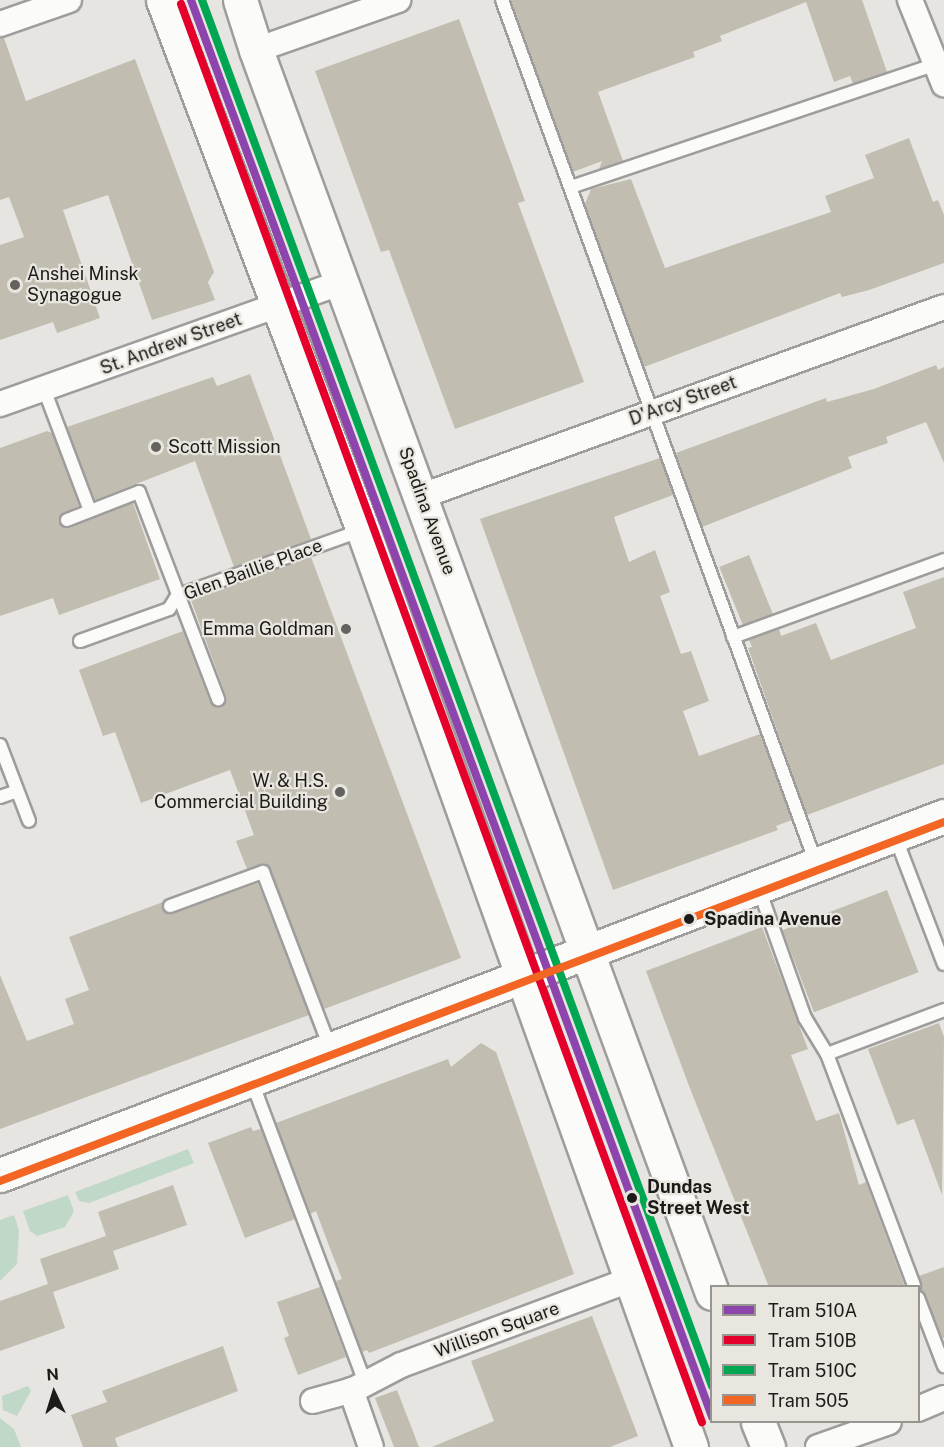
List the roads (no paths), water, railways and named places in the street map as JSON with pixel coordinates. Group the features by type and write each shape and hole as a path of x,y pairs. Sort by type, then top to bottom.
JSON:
{"main road":[{"path":"163,0 363,530 691,1447"},
{"name":"Spadina Avenue","path":"240,0 256,50 422,496 585,951 710,1290"},
{"path":"0,1175 523,978 585,951 757,884 944,816"},
{"path":"759,1423 768,1447"}],"street":[{"path":"0,24 69,0"},
{"path":"256,50 398,0"},
{"path":"910,0 941,70"},
{"name":"St. Andrew Street","path":"0,404 342,282"},
{"name":"D'Arcy Street","path":"422,496 944,307"},
{"name":"Willison Square","path":"313,1401 358,1386 401,1365 630,1280"},
{"path":"358,1386 371,1447"},
{"path":"920,1408 944,1398"},
{"path":"818,1447 886,1423"}],"lane":[{"path":"502,0 816,863"},
{"path":"571,187 941,70"},
{"path":"44,389 90,511"},
{"path":"67,520 139,492 218,699"},
{"name":"Glen Baillie Place","path":"80,641 169,609 177,596 363,530"},
{"path":"734,637 944,560"},
{"path":"0,745 29,821"},
{"path":"0,797 17,790"},
{"path":"894,834 944,964"},
{"path":"170,906 263,872 332,1051"},
{"path":"757,884 805,1018 827,1054 913,1285"},
{"path":"827,1054 944,1010"},
{"path":"252,1082 312,1243 358,1386"},
{"path":"920,1303 944,1366"}],"tram line":[{"name":"510A","path":"191,0 710,1412"},
{"name":"510C","path":"202,0 710,1381"},
{"name":"510B","path":"181,4 702,1422"},
{"name":"505","path":"0,1181 944,822"}],"place":[{"name":"Anshei Minsk Synagogue","path":"15,285"},
{"name":"Scott Mission","path":"156,447"},
{"name":"Emma Goldman","path":"346,629"},
{"name":"W. & H.S. Commercial Building","path":"340,792"},
{"name":"Spadina Avenue","path":"689,919"},
{"name":"Dundas Street West","path":"632,1198"}]}
